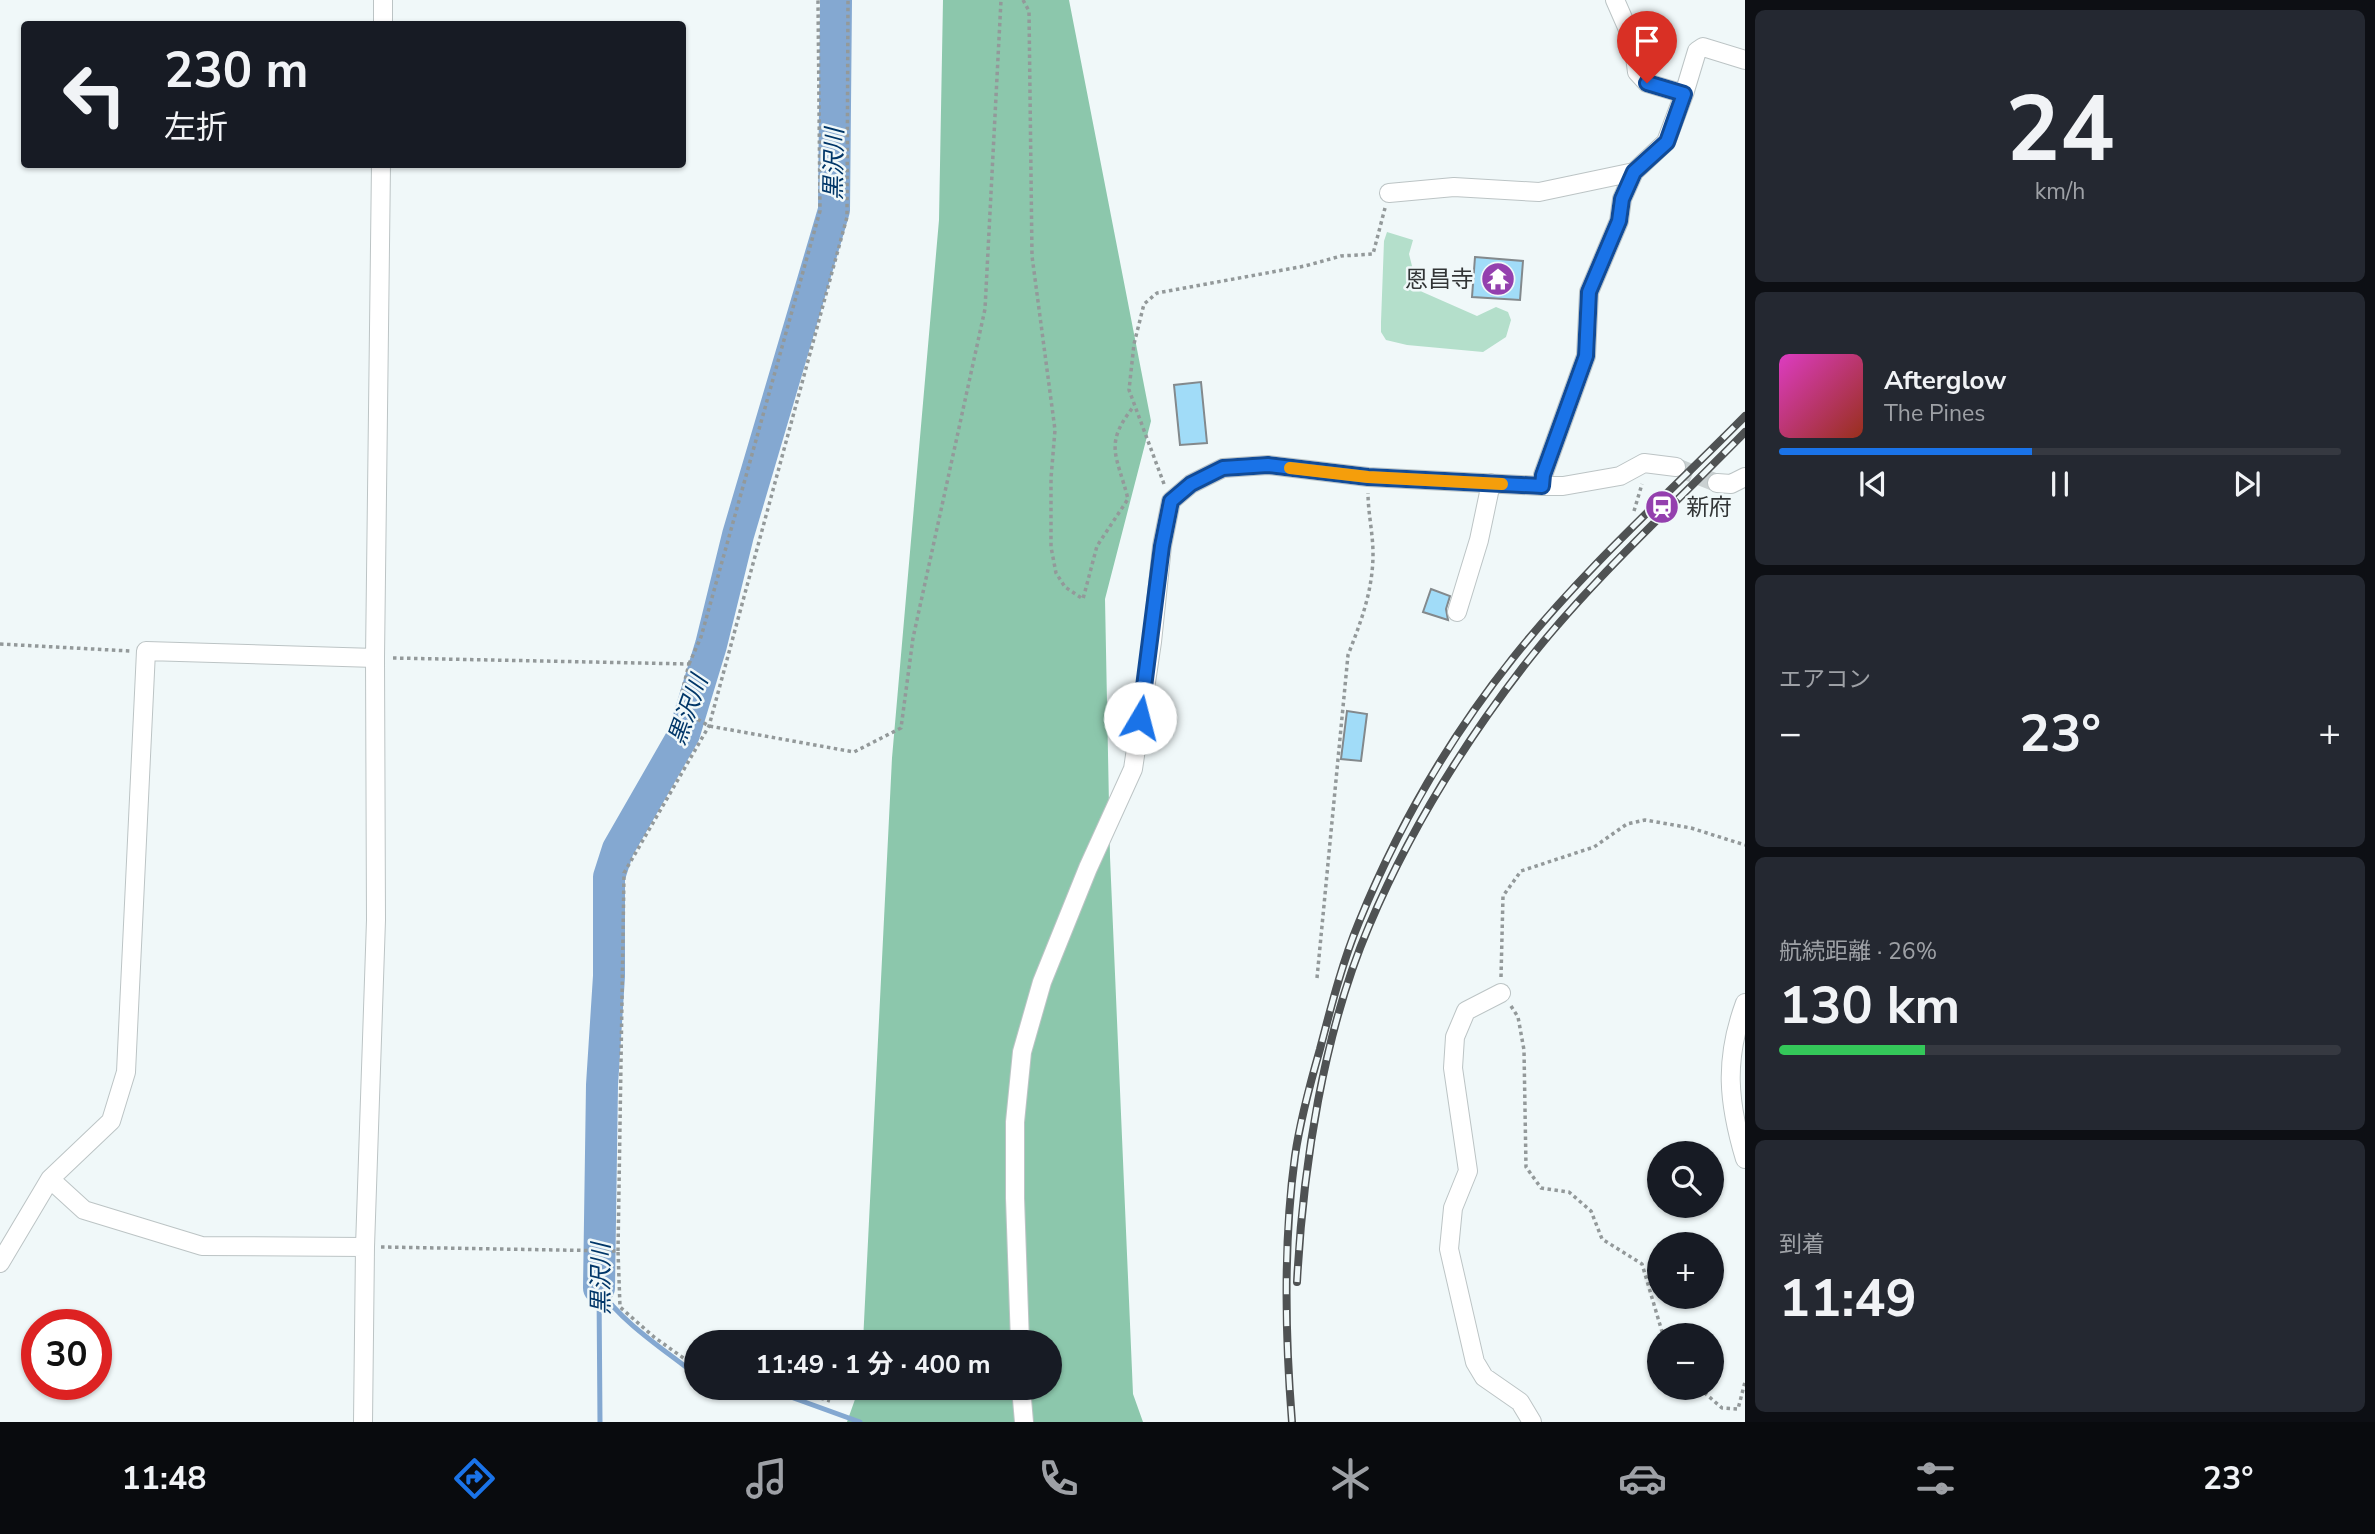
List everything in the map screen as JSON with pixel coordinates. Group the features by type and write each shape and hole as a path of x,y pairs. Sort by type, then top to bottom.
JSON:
{"street":[{"path":"383,0 383,21"},
{"path":"1615,0 1633,41 1637,72 1647,83 1684,94"},
{"path":"1542,486 1543,475 1586,356 1589,292 1619,221 1622,199 1634,172 1667,142 1697,51 1703,47 1745,60"},
{"path":"363,1422 365,1247 376,920 375,658 381,168"},
{"path":"1390,193 1454,187 1539,192 1634,172"},
{"path":"1020,1330 1015,1122 1022,1052 1042,982 1088,868 1133,769 1152,642 1162,546 1171,501 1191,484 1223,468 1268,465 1368,477 1563,486 1620,477 1644,463 1676,467"},
{"path":"1721,488 1745,477"},
{"path":"1457,612 1479,540 1491,484"},
{"path":"0,1263 50,1179 111,1121 126,1072 146,651 375,658"},
{"path":"1501,993 1466,1011 1455,1037 1453,1068 1468,1171 1453,1208 1449,1249 1475,1362 1484,1377 1520,1402 1532,1422"},
{"path":"1745,1003 1729,1072 1735,1127 1745,1159"},
{"path":"50,1179 84,1210 202,1246 365,1247"},
{"path":"1022,1400 1024,1422"}],"path":[{"path":"818,0 820,211 701,637 689,664 678,708 709,726 854,752 901,728 913,638 985,309 1001,0"},
{"path":"684,1358 620,1307 618,1251 625,873 709,726 847,217 848,0"},
{"path":"1023,0 1029,11 1032,256 1055,430 1051,478 1051,547 1056,573 1065,587 1083,599 1097,546 1128,499 1113,441 1119,425 1135,406"},
{"path":"1171,501 1129,390 1134,344 1144,304 1157,293 1305,266 1341,256 1373,254 1390,193"},
{"path":"1634,511 1646,472"},
{"path":"1317,978 1348,655 1371,585 1373,552 1368,477"},
{"path":"1693,505 1703,496 1716,507 1721,488"},
{"path":"0,644 146,651"},
{"path":"375,658 689,664"},
{"path":"1659,1323 1642,1264 1602,1239 1591,1211 1569,1192 1541,1188 1526,1167 1524,1050 1518,1017 1501,993 1503,895 1521,871 1594,847 1627,824 1645,820 1691,828 1745,845"},
{"path":"365,1247 618,1251"},
{"path":"1713,1400 1722,1408 1738,1409 1745,1382"}],"green space":[{"path":"943,0 1069,0 1151,421 1105,599 1110,857 1133,1394 1143,1422 847,1422 855,1400 1062,1400 1062,1330 864,1330 892,758 939,220"},
{"path":"1387,232 1413,240 1409,254 1418,290 1477,316 1496,307 1508,312 1511,320 1506,337 1483,352 1407,345 1386,340 1381,332 1381,322 1384,241"}],"building":[{"name":"恩昌寺","path":"1475,257 1523,261 1520,300 1472,297"},
{"path":"1201,382 1207,443 1180,445 1174,385"},
{"path":"1431,589 1450,596 1446,609 1448,620 1423,612"},
{"path":"1347,711 1367,714 1361,761 1341,759"}],"waterway":[{"name":"黒沢川","path":"599,1288 602,1085 609,976 609,877 618,849 684,734 711,645 738,535 834,210 836,0"},
{"name":"黒沢川","path":"599,1288 600,1422"},
{"path":"599,1289 642,1333 684,1366"},
{"path":"799,1400 860,1422"}],"tunnel":[{"path":"1676,467 1717,483"}],"railway":[{"path":"1292,1422 1286,1289 1288,1222 1295,1156 1306,1102 1337,985 1374,887 1408,818 1447,752 1513,658 1596,564 1745,416"},
{"path":"1297,1282 1310,1147 1339,1011 1369,926 1401,858 1458,759 1500,697 1548,636 1602,576 1745,432"}],"slow traffic":[{"path":"1290,468 1368,477 1502,484"}],"place":[{"name":"恩昌寺","path":"1498,279"},
{"name":"新府","path":"1662,507"}],"route":[{"path":"1140,718 1152,642 1162,546 1171,501 1191,484 1223,468 1268,465 1368,477 1542,486 1543,475 1586,356 1589,292 1619,221 1622,199 1634,172 1667,142 1684,94 1647,83"}]}
